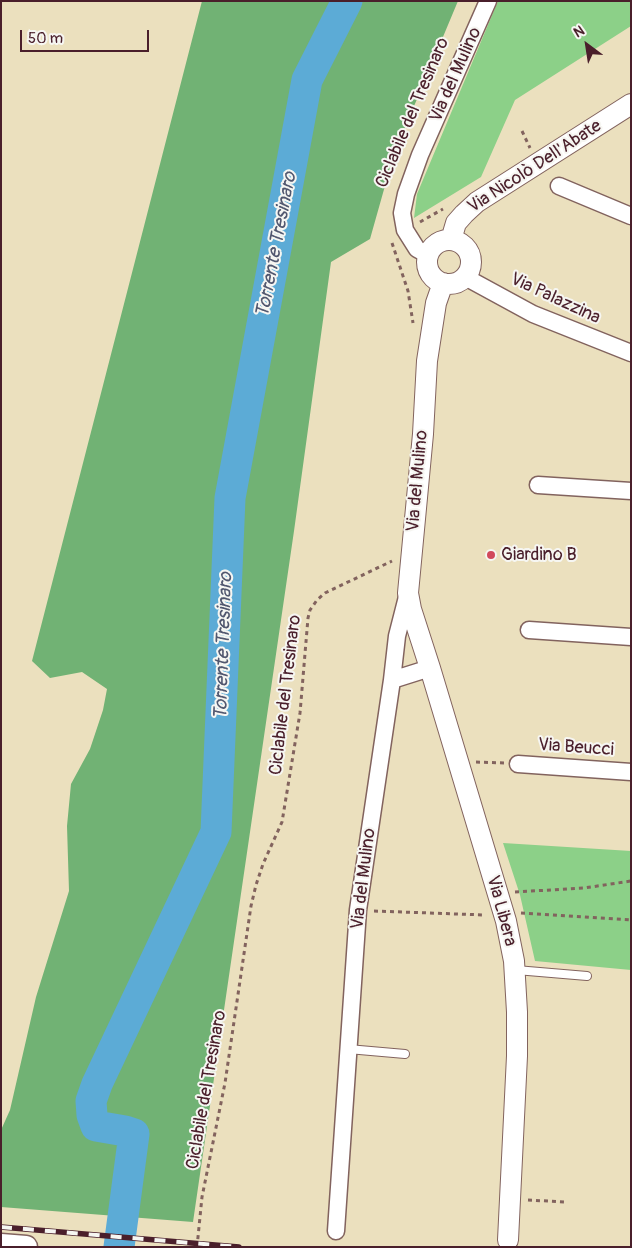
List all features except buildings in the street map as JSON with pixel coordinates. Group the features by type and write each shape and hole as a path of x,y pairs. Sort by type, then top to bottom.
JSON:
{"street":[{"name":"Via del Mulino","path":"428,256 417,249 405,230 402,213 406,194 420,155 488,1"},
{"name":"Via Nicolò Dell'Abate","path":"450,240 456,223 478,202 631,104"},
{"path":"559,186 631,216"},
{"path":"450,240 458,241 468,250 471,264 465,276 452,283 443,283 436,280 428,269 428,256 434,245 450,240"},
{"name":"Via Palazzina","path":"465,276 533,314 631,354"},
{"name":"Via del Mulino","path":"336,1231 358,910 397,636 408,594 427,361 436,303 443,283"},
{"path":"538,485 631,491"},
{"name":"Via Libera","path":"408,594 506,921 514,970 518,1012 508,1240"},
{"path":"529,630 631,637"},
{"path":"392,680 430,668"},
{"name":"Via Beucci","path":"518,764 631,772"}],"lane":[{"path":"514,970 587,976"},
{"path":"348,1049 405,1054"}],"path":[{"path":"391,240 408,291 414,326"},
{"name":"Ciclabile del Tresinaro","path":"197,1247 202,1198 225,1083 251,906 256,885 282,822 300,713 310,610 325,593 399,558"},
{"path":"457,761 518,764"},
{"path":"509,893 584,888 631,881"},
{"path":"358,910 490,915"},
{"path":"516,912 631,920"},
{"path":"510,1199 564,1202"}],"green space":[{"path":"202,1 458,1 394,154 370,239 331,262 294,531 193,1222 1,1207 1,1130 10,1110 36,997 69,891 67,826 71,784 90,749 103,710 107,689 82,672 50,678 32,661"},
{"path":"498,1 631,1 631,26 515,100 481,177 414,218 417,194"},
{"path":"503,843 631,851 631,970 535,961 520,895"}],"waterway":[{"name":"Torrente Tresinaro","path":"119,1247 134,1134 96,1126 92,1115 91,1101 97,1084 216,832 230,498 307,80 347,1"}],"railway":[{"path":"1,1227 239,1247"}],"place":[{"name":"Giardino B","path":"491,555"}]}
